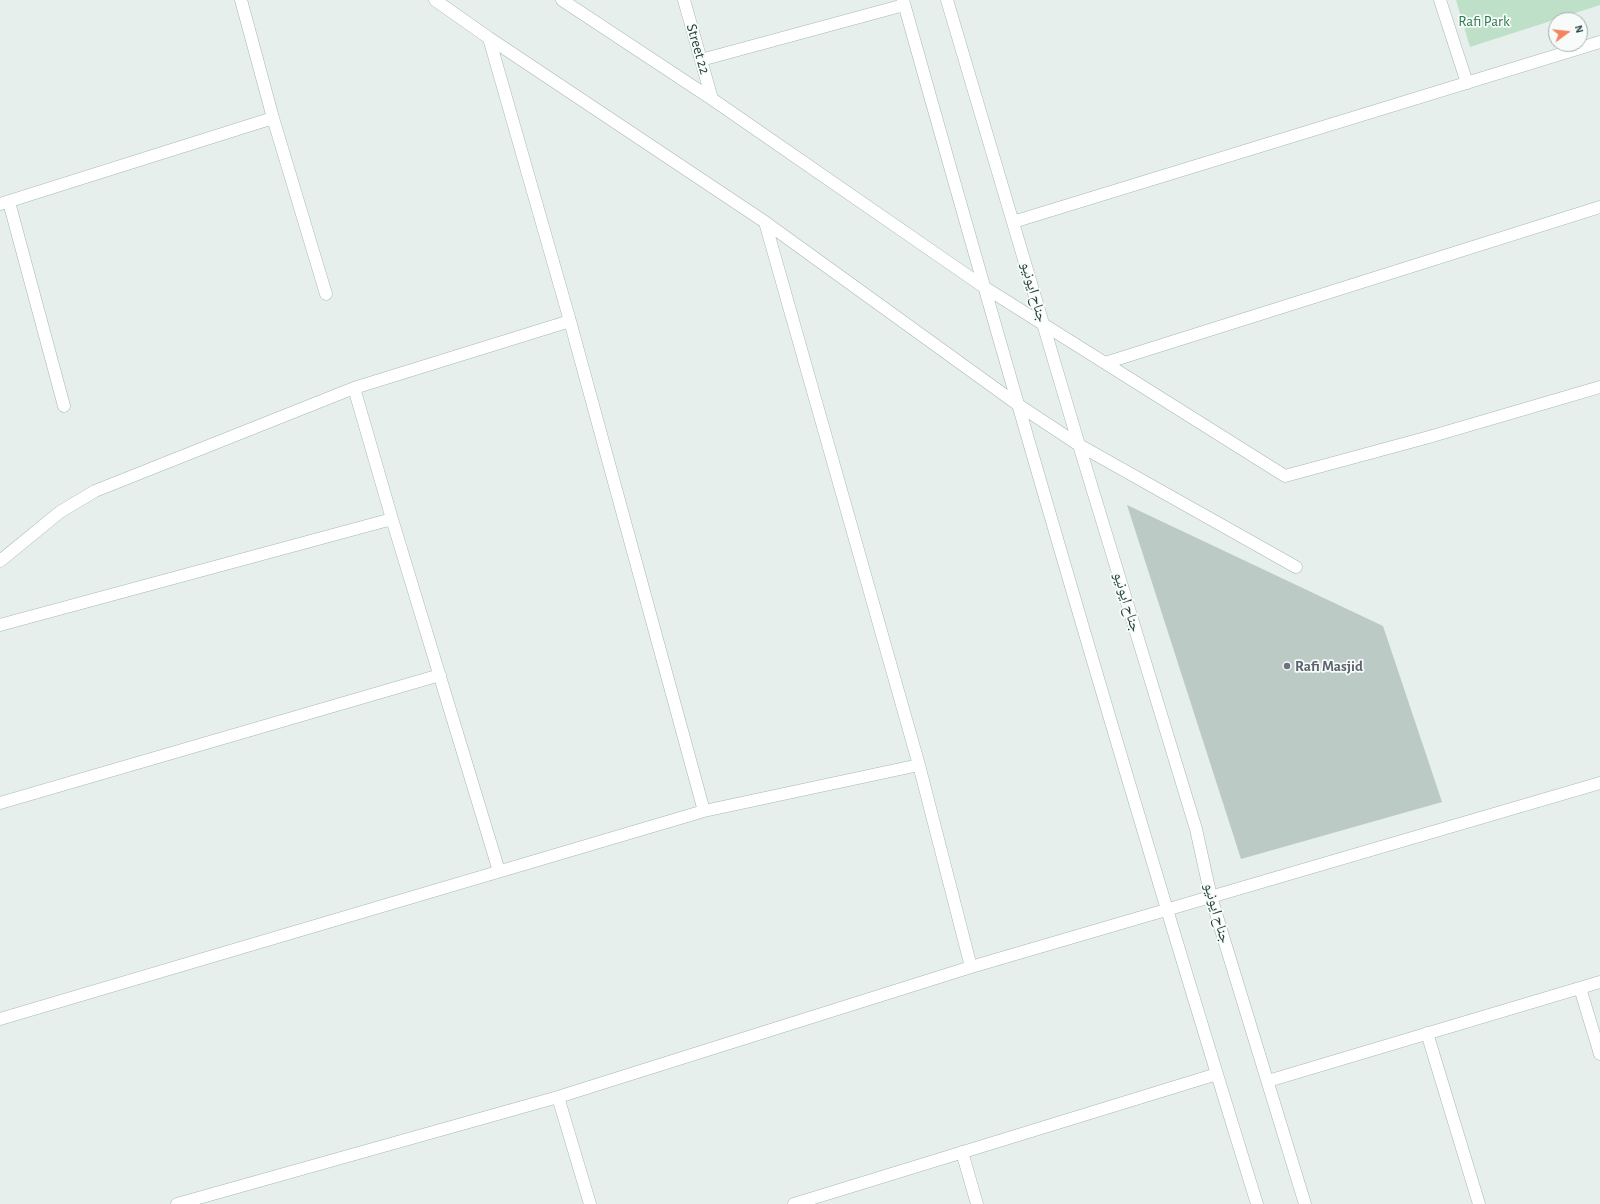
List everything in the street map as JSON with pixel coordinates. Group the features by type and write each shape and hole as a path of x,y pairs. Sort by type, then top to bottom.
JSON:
{"street":[{"path":"241,0 326,294"},
{"path":"435,0 489,38 765,222 1017,404 1079,445 1296,567"},
{"path":"562,0 712,99 984,287 1284,476 1429,437 1600,387"},
{"name":"Street 22","path":"684,0 712,99"},
{"name":"جناح ایونیو","path":"947,0 1079,445 1196,829 1211,897 1305,1204"},
{"path":"1440,0 1467,83"},
{"path":"701,60 904,3 1017,404 1166,909 1257,1204"},
{"path":"489,38 570,321 704,811"},
{"path":"1013,222 1600,42"},
{"path":"64,406 4,203 274,118"},
{"path":"1105,363 1600,207"},
{"path":"765,222 919,766 971,967"},
{"path":"0,561 60,512 95,491 354,388 570,321"},
{"path":"354,388 392,519 499,871"},
{"path":"0,625 392,519"},
{"path":"0,803 440,675"},
{"path":"0,1019 704,811 919,766"},
{"path":"177,1204 558,1097 971,967 1600,783"},
{"path":"1268,1081 1600,982"},
{"path":"1580,988 1600,1054"},
{"path":"1427,1034 1479,1204"},
{"path":"794,1204 1217,1074"},
{"path":"558,1097 590,1204"},
{"path":"962,1152 977,1204"}],"green space":[{"name":"Rafi Park","path":"1456,0 1600,0 1600,5 1578,12 1548,12 1548,22 1470,47"}],"building":[{"name":"Rafi Masjid","path":"1127,505 1383,626 1442,802 1241,859"}],"place":[{"name":"Rafi Masjid","path":"1287,666"}]}
